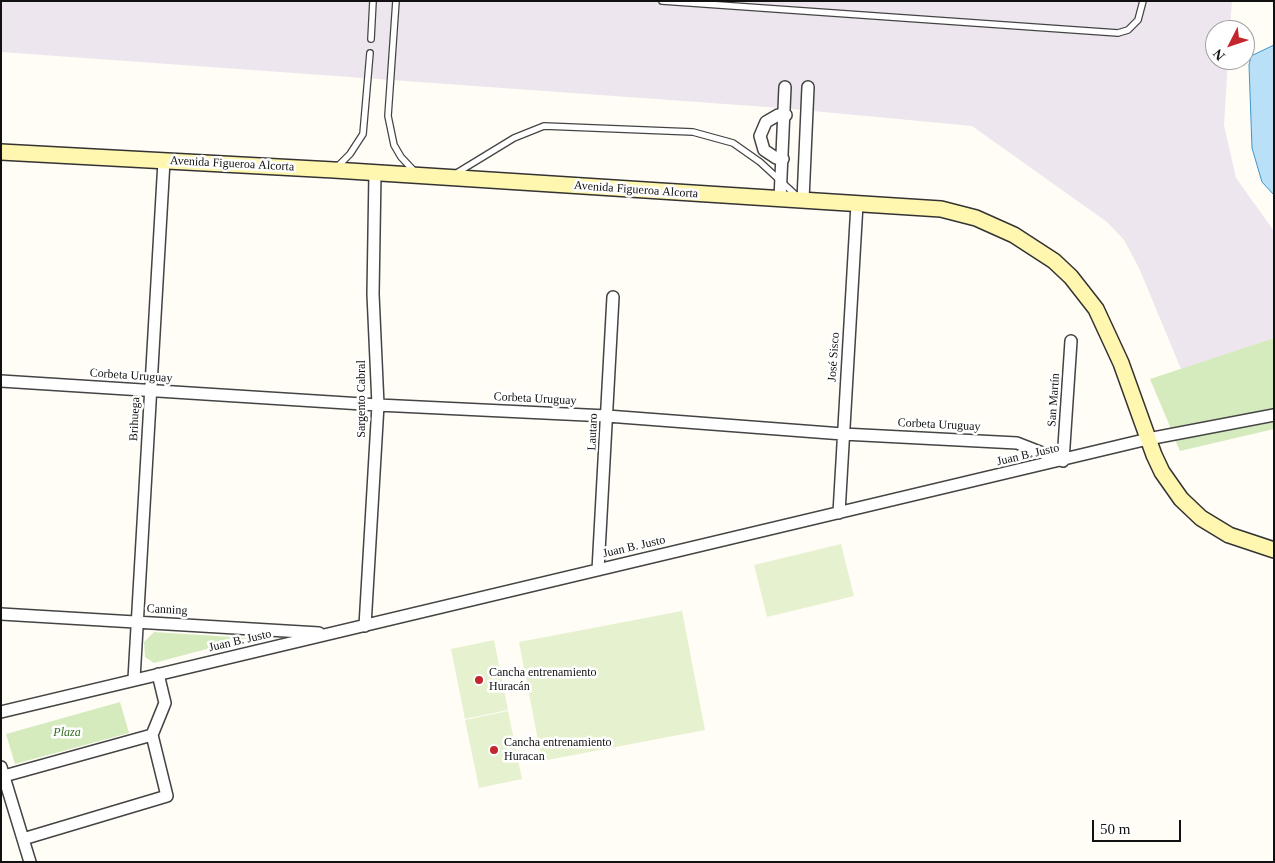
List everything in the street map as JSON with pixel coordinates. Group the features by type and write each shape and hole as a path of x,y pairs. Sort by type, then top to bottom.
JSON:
{"main road":[{"name":"Avenida Figueroa Alcorta","path":"1,152 375,172 941,209 968,215 1014,235 1054,261 1084,292 1103,322 1121,362 1148,439 1162,472 1191,509 1228,535 1274,550"}],"street":[{"path":"780,199 786,115 785,87"},
{"path":"802,200 808,88"},
{"path":"783,159 776,158 764,150 760,136 766,122 778,115 786,115"},
{"name":"Brihuega","path":"134,679 164,161"},
{"name":"Sargento Cabral","path":"364,626 378,405 373,294 375,172"},
{"name":"José Sisco","path":"839,512 858,204"},
{"name":"Lautaro","path":"598,570 608,416 613,297"},
{"name":"San Martín","path":"1064,461 1071,341"},
{"name":"Corbeta Uruguay","path":"1,381 378,405 608,416 843,434 1017,443 1064,461"},
{"name":"Juan B. Justo","path":"1,712 839,512 1064,461 1148,439 1274,414"},
{"name":"Canning","path":"1,614 332,634"},
{"path":"23,839 167,796 152,735 165,703 158,674"},
{"path":"30,862 3,772 152,735"}],"lane":[{"path":"370,39 373,1"},
{"path":"396,1 388,116 390,130 394,145 401,157 421,176"},
{"path":"662,1 728,3 1118,33 1128,30 1136,23 1141,15 1142,1"},
{"path":"334,170 350,154 363,134 370,53"},
{"path":"449,178 514,138 544,126 693,132 733,144 760,162 802,200"}],"shaded area":[{"path":"1,1 1232,1 1231,20 1205,20 1205,70 1227,70 1224,125 1236,178 1274,231 1274,338 1181,369 1139,268 1124,240 1107,222 972,126 781,108 1,52"}],"green space":[{"path":"1274,338 1274,408 1171,429 1150,379"},
{"path":"1274,419 1274,429 1180,451 1174,438"},
{"path":"841,544 854,596 767,617 754,565"},
{"path":"682,611 705,730 542,761 519,642"},
{"path":"154,632 248,638 154,663 145,657 144,642"},
{"name":"Cancha entrenamiento Huracán","path":"494,640 508,710 465,719 451,649"},
{"name":"Plaza","path":"120,702 129,733 15,764 6,734"},
{"name":"Cancha entrenamiento Huracan","path":"508,711 522,779 479,788 465,720"}],"water":[{"path":"1274,45 1274,195 1262,182 1252,148 1249,70 1255,70 1255,54"}],"place":[{"name":"Cancha entrenamiento Huracán","path":"479,680"},
{"name":"Cancha entrenamiento Huracan","path":"494,750"}]}
